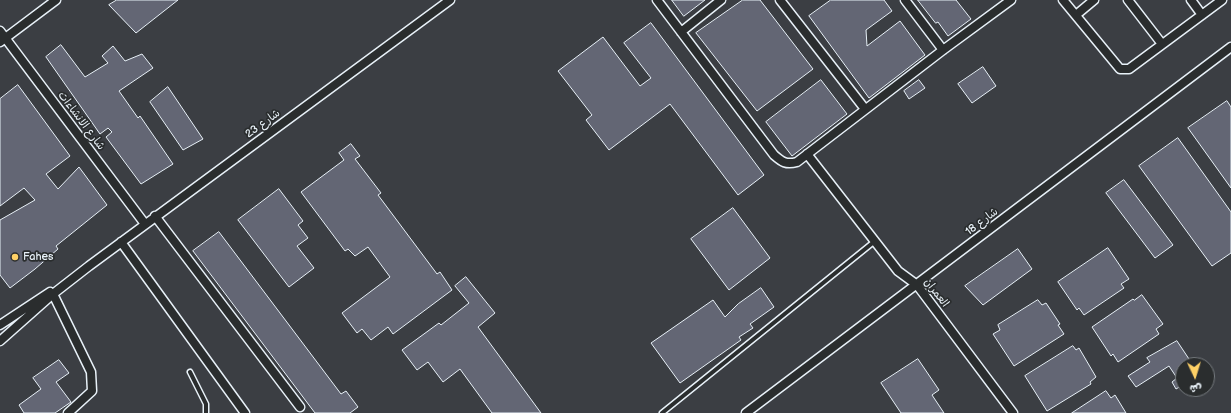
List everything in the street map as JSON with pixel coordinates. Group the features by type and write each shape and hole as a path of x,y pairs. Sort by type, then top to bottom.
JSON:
{"street":[{"path":"3,40 56,0"},
{"name":"شارع 23","path":"0,341 53,294 89,266 450,0"},
{"path":"657,0 774,155 782,163 790,164 797,162 1011,0"},
{"path":"681,32 721,0"},
{"path":"780,0 865,110"},
{"path":"906,0 943,50"},
{"path":"1063,0 1120,69 1129,69 1222,0"},
{"path":"1076,15 1094,0"},
{"path":"1128,0 1162,44"},
{"path":"1191,0 1202,14"},
{"name":"شارع الانشاءات","path":"0,31 3,40 145,224"},
{"name":"شارع 18","path":"746,413 1231,47"},
{"name":"العمران","path":"807,154 898,271 917,285 1013,413"},
{"path":"155,216 302,410"},
{"path":"121,242 246,413"},
{"name":"شارع 23","path":"0,325 89,266"},
{"path":"53,294 91,372 92,391 68,413"}],"lane":[{"path":"662,413 876,241"},
{"path":"190,372 206,404 206,413"}],"shaded area":[{"path":"0,0 1231,0 1231,413 0,413"}],"building":[{"path":"117,0 178,0 136,33 109,5"},
{"path":"672,0 705,0 684,16"},
{"path":"743,0 760,0 813,69 757,111 696,33"},
{"path":"831,0 884,0 892,11 866,30 867,46 900,21 925,55 869,98 809,16"},
{"path":"918,0 956,0 971,19 948,36 938,22 936,23"},
{"path":"651,23 764,175 738,195 670,104 609,150 586,120 592,115 558,71 603,37 640,86 651,78 624,43"},
{"path":"61,45 85,77 108,63 102,56 113,46 125,61 142,54 153,68 119,91 138,118 140,116 173,164 141,184 106,137 112,132 108,128 100,134 46,57"},
{"path":"983,67 996,86 972,103 958,84"},
{"path":"821,80 847,114 792,156 766,122"},
{"path":"919,80 925,88 909,99 904,91"},
{"path":"18,85 70,156 46,174 58,189 79,167 107,205 56,246 58,249 10,288 0,275 0,220 35,200 24,188 0,206 0,99"},
{"path":"168,87 203,139 183,150 150,102"},
{"path":"1227,101 1231,107 1231,188 1188,128"},
{"path":"1178,138 1231,212 1231,253 1212,266 1139,166"},
{"path":"351,144 360,156 355,159 381,193 378,195 437,274 440,272 452,290 393,334 388,327 371,340 362,329 357,333 342,313 390,277 368,247 355,256 348,249 345,251 301,192 344,160 339,153"},
{"path":"1124,180 1173,245 1155,258 1106,193"},
{"path":"279,189 303,221 298,225 308,238 297,246 314,268 289,287 238,220"},
{"path":"733,208 770,258 729,290 691,239"},
{"path":"219,232 341,394 346,391 358,407 350,413 315,413 193,251"},
{"path":"1108,248 1129,279 1121,284 1124,288 1084,315 1079,308 1077,310 1058,282"},
{"path":"1018,249 1032,269 983,305 965,286"},
{"path":"466,277 495,313 478,327 541,413 492,413 460,369 443,382 428,362 417,370 402,350 439,323 441,325 469,303 455,286"},
{"path":"761,288 774,307 750,324 753,328 739,337 741,340 680,383 651,343 713,300 725,317 738,304"},
{"path":"1142,295 1163,324 1156,329 1159,334 1118,362 1113,354 1111,356 1092,327 1133,299 1134,300"},
{"path":"1038,300 1042,305 1046,303 1060,324 1058,325 1064,334 1014,366 993,334 1000,330 998,325"},
{"path":"1177,341 1188,357 1175,357 1175,375 1169,366 1136,387 1128,376 1150,362 1147,358"},
{"path":"1073,346 1076,350 1079,348 1096,377 1090,382 1091,384 1047,411 1025,376"},
{"path":"918,359 939,390 932,395 944,413 901,413 881,383"},
{"path":"59,360 69,373 56,382 71,402 55,413 24,413 19,405 41,389 33,378"},
{"path":"1175,380 1175,387 1172,382"},
{"path":"1106,391 1111,398 1115,395 1126,413 1072,413"}],"place":[{"name":"Fahes","path":"15,257"}]}
